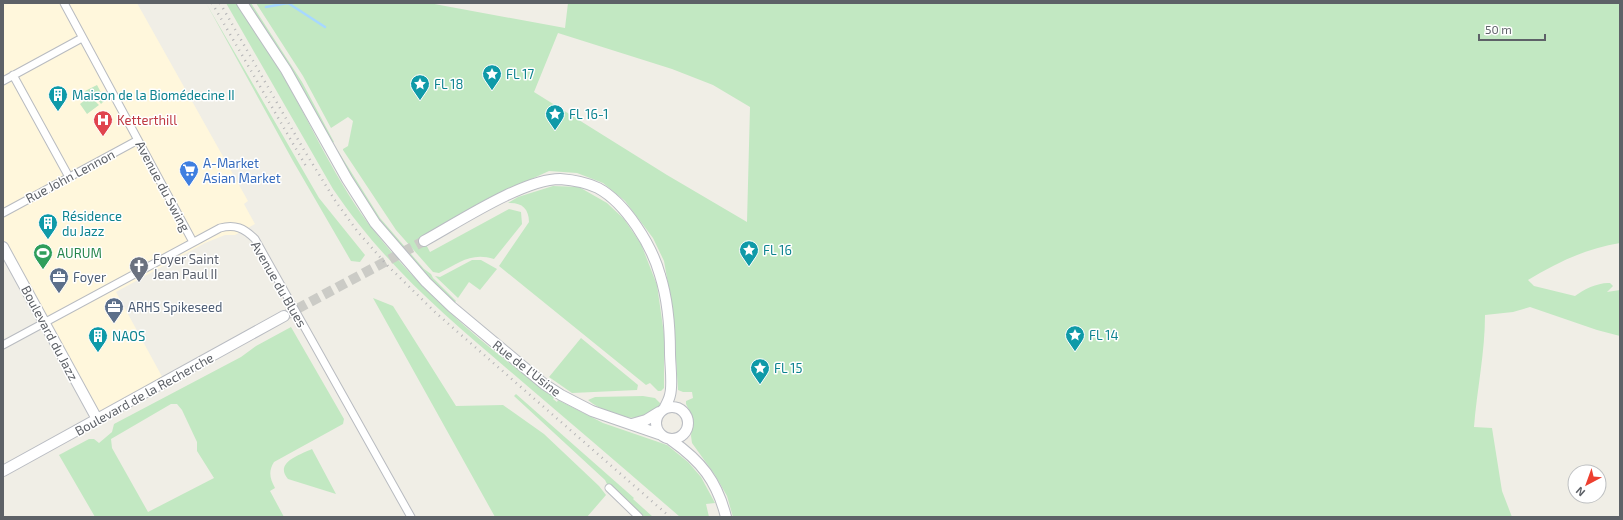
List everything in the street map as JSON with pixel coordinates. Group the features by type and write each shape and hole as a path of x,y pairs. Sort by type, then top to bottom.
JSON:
{"main road":[{"name":"Rue de l'Usine","path":"242,3 286,70 347,179 375,223 403,258 452,307 544,384 561,395 592,411 660,434"},
{"path":"424,241 517,190 542,182 560,179 581,182 598,188 614,201 630,218 654,258 665,295 670,331 670,394 655,424 660,434 691,454 713,480 723,502 726,517"},
{"name":"Boulevard du Jazz","path":"3,247 97,419"},
{"name":"Boulevard de la Recherche","path":"3,471 284,316"},
{"path":"670,394 678,408 687,417 687,428 684,434 671,440"},
{"path":"632,424 646,420 671,407 678,408"},
{"path":"684,434 691,454"}],"street":[{"name":"Avenue du Swing","path":"64,3 193,242"},
{"path":"3,81 82,38"},
{"path":"13,75 69,177"},
{"name":"Rue John Lennon","path":"3,213 138,140"},
{"name":"Avenue du Blues","path":"3,345 220,228 229,225 239,227 255,239 411,517"},
{"path":"609,488 639,517"}],"shaded area":[{"path":"3,3 137,3 248,201 244,204 255,224 235,235 225,235 205,243 116,292 165,382 97,419 3,247"}],"green space":[{"path":"206,3 319,198 365,255 360,262 351,261 293,161"},
{"path":"226,3 236,3 291,89 324,152 348,193 361,213 394,256 459,321 530,379 555,397 553,399 557,402 558,400 603,423 667,445 688,462 701,477 715,503 706,504 709,517 680,517 438,308 394,265 373,241 333,189"},
{"path":"247,3 251,3 302,82 334,142 331,144 299,82"},
{"path":"256,3 429,3 565,28 568,3 1620,3 1620,243 1584,252 1528,280 1534,286 1575,296 1592,286 1610,283 1613,286 1607,292 1620,290 1620,336 1597,330 1530,307 1513,312 1485,315 1484,343 1474,427 1492,428 1502,491 1512,517 733,517 727,496 715,475 692,443 691,436 693,418 686,401 693,398 692,392 683,392 678,390 673,312 664,261 653,238 625,201 603,183 577,173 549,171 503,192 422,237 430,252 509,209 521,212 522,224 494,259 486,257 472,258 459,262 439,273 433,272 396,230 343,150 348,146 353,121 348,117 331,128 303,76","holes":["558,33 672,69 713,85 750,107 747,222 667,175 534,92"]},
{"path":"97,85 105,100 101,104 92,92 87,95 85,91"},
{"path":"90,96 99,105 87,114 80,104"},
{"path":"338,151 380,218 424,269 431,274 433,278 456,301 454,303 405,253 378,220 341,161 336,152"},
{"path":"553,186 579,187 607,203 624,219 641,244 657,285 664,334 664,388 661,391 658,391 650,383 646,385 499,266 529,222 528,213 523,207 517,204 508,203 518,197"},
{"path":"472,260 481,260 497,269 480,290 469,282 458,298 435,276 440,277"},
{"path":"373,298 393,306 456,406 503,405 544,434 599,486 606,495 587,517 495,517"},
{"path":"291,327 344,419 343,424 274,462 270,475 275,488 270,491 284,517 95,517 59,455 89,439 94,439 99,443 112,432 114,424 241,357 256,346","holes":["171,404 177,404 182,410 197,442 197,451 214,478 148,512 112,448 111,439"]},
{"path":"581,338 638,385 637,390 572,393 549,377"},
{"path":"516,394 634,498 633,499 653,517 639,517 609,488 605,480 514,396"},
{"path":"643,396 655,398 661,404 648,414 636,418 623,417 599,408 588,400 595,397"},
{"path":"312,449 336,494 288,479 284,473 284,468 290,460"}],"waterway":[{"path":"288,3 325,27"},
{"path":"266,7 288,3"}],"tunnel":[{"path":"284,316 424,241"}],"railway":[{"path":"212,3 307,168"},
{"path":"220,3 304,150 336,202 358,232 386,264 436,313 670,517"}],"place":[{"name":"FL 17","path":"492,91"},
{"name":"FL 18","path":"420,101"},
{"name":"Maison de la Biomédecine II","path":"58,112"},
{"name":"FL 16-1","path":"555,131"},
{"name":"Ketterthill","path":"103,137"},
{"name":"A-Market Asian Market","path":"189,187"},
{"name":"Résidence du Jazz","path":"48,240"},
{"name":"FL 16","path":"749,267"},
{"name":"AURUM","path":"43,270"},
{"name":"Foyer Saint Jean Paul II","path":"139,283"},
{"name":"Foyer","path":"59,294"},
{"name":"ARHS Spikeseed","path":"114,324"},
{"name":"FL 14","path":"1075,352"},
{"name":"NAOS","path":"98,353"},
{"name":"FL 15","path":"760,385"}]}
